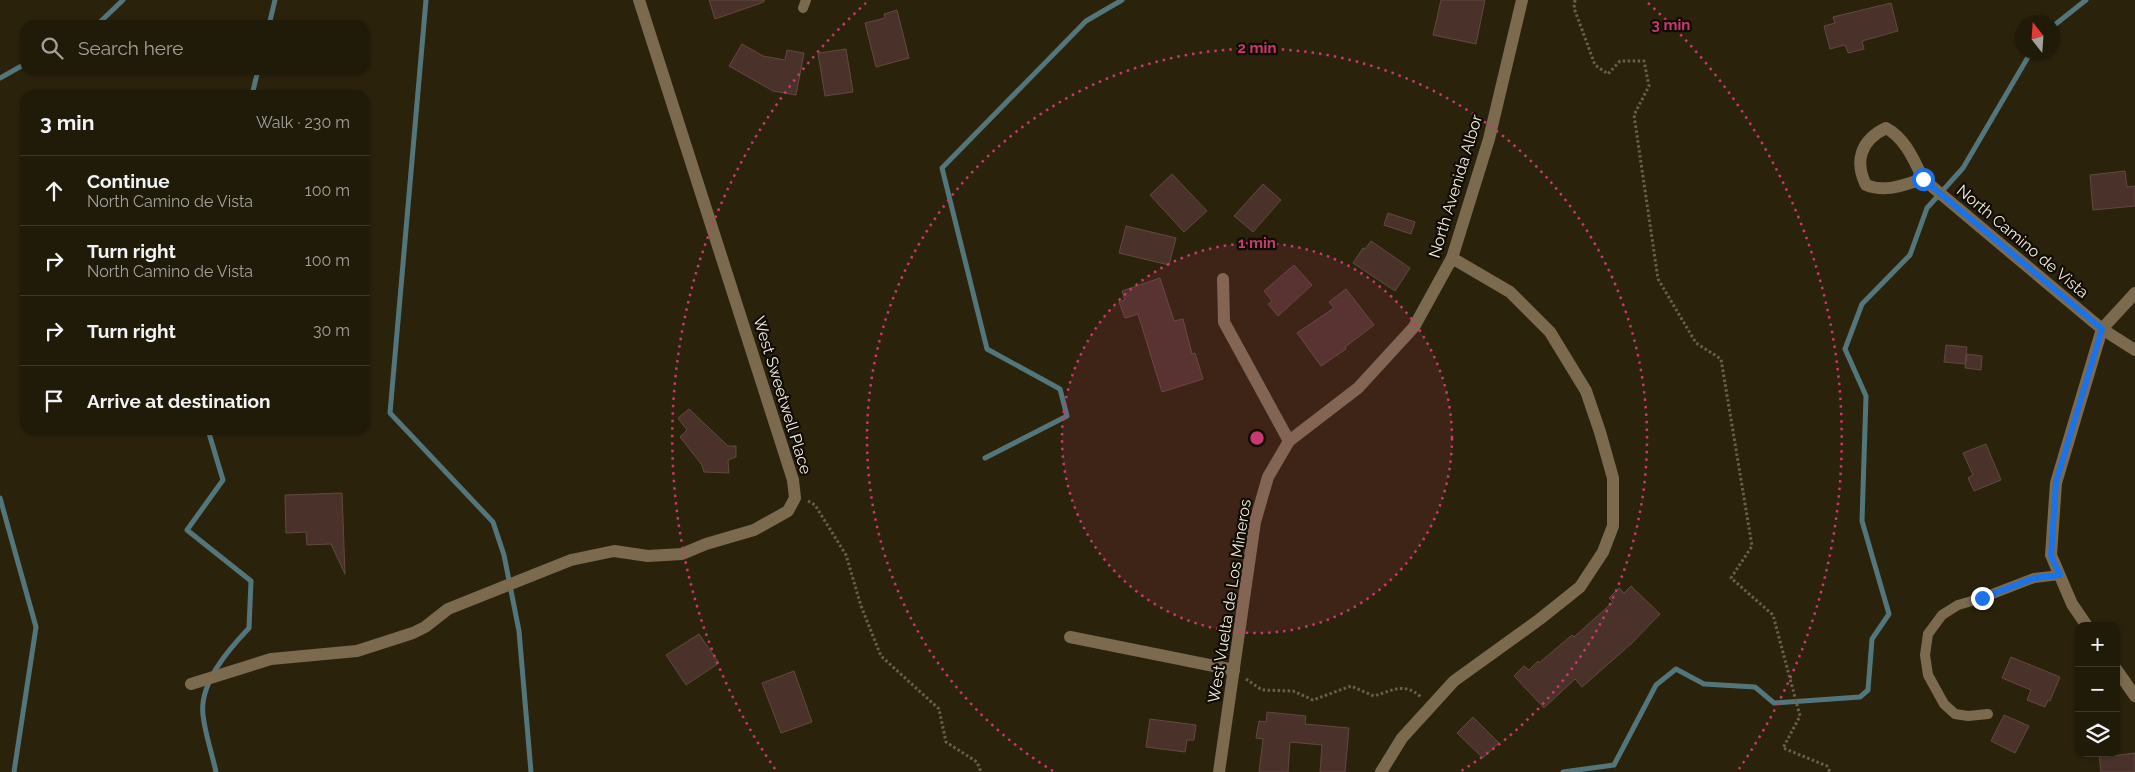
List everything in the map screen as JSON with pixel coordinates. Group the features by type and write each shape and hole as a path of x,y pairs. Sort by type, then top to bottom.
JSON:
{"street":[{"name":"West Sweetwell Place","path":"191,684 271,659 357,651 413,634 448,609 571,560 614,551 648,556 682,554 706,544 754,530 788,512 795,498 793,480 639,0"},
{"name":"North Avenida Albor","path":"1289,441 1358,388 1414,327 1452,258 1488,139 1522,0"},
{"name":"North Camino de Vista","path":"1923,179 1892,189 1877,189 1866,185 1860,174 1859,162 1865,147 1874,134 1886,128 1895,132 1912,156 1923,179 2102,329 2135,350"},
{"path":"1380,772 1402,738 1454,681 1540,619 1580,587 1603,552 1613,526 1613,478 1586,392 1571,366 1550,332 1510,292 1452,258"},
{"path":"1223,279 1224,322 1289,441"},
{"path":"2084,622 2072,604 2051,556 2056,482 2102,329 2135,293"},
{"name":"West Vuelta de Los Mineros","path":"1219,772 1255,522 1268,476 1289,441"},
{"path":"1070,637 1234,670"},
{"path":"2120,675 2135,696"}],"lane":[{"path":"1988,714 1968,716 1955,714 1944,704 1928,675 1925,655 1928,634 1942,615 1958,604 1982,598 2034,578 2060,575"}],"path":[{"path":"1575,0 1574,8 1595,64 1608,74 1620,61 1644,60 1649,86 1634,114 1658,279 1696,344 1721,359 1752,546 1731,578 1773,615 1800,716 1783,748 1827,766 1830,772"},
{"path":"795,494 816,505 846,555 861,606 881,656 939,709 946,742 978,762 981,772"},
{"path":"1234,670 1262,690 1293,691 1313,700 1352,686 1374,696 1404,687 1414,691 1431,707"}],"building":[{"path":"709,0 764,0 764,2 715,19"},
{"path":"1441,0 1485,0 1476,44 1433,35"},
{"path":"1891,3 1898,31 1862,41 1864,49 1848,53 1845,45 1830,49 1824,26 1835,23 1833,17"},
{"path":"897,10 909,58 876,67 865,23 885,18 884,14"},
{"path":"742,44 763,56 785,60 787,50 804,53 796,95 773,91 729,66"},
{"path":"846,49 853,92 825,96 818,53"},
{"path":"2125,171 2127,187 2135,186 2135,206 2093,210 2090,175"},
{"path":"1172,174 1207,211 1184,232 1150,195"},
{"path":"1263,184 1281,200 1253,232 1234,216"},
{"path":"1388,213 1415,222 1411,234 1384,225"},
{"path":"1126,226 1176,238 1169,265 1119,253"},
{"path":"1371,241 1410,268 1395,291 1353,263 1363,248 1365,249"},
{"path":"1294,265 1312,285 1278,316 1268,304 1272,301 1264,291"},
{"path":"1160,278 1174,321 1183,319 1192,354 1195,353 1203,379 1162,392 1138,314 1125,318 1119,302 1125,300 1122,291"},
{"path":"1346,289 1374,325 1345,347 1346,349 1321,366 1297,333 1334,308 1329,302"},
{"path":"1946,345 1967,347 1965,364 1944,362"},
{"path":"1967,354 1982,356 1981,370 1965,368"},
{"path":"689,409 728,446 736,446 736,457 728,460 729,473 704,472 702,465 680,437 687,430 678,418"},
{"path":"1986,444 2001,480 1974,491 1968,478 1973,475 1963,453"},
{"path":"342,493 345,574 331,544 307,545 306,532 286,533 285,495"},
{"path":"1631,586 1660,614 1631,644 1582,687 1575,679 1544,708 1514,676 1524,666 1529,670 1572,635 1574,637 1613,602 1609,598 1619,588 1624,593"},
{"path":"699,634 719,663 686,685 666,655"},
{"path":"2011,657 2060,677 2050,701 2048,700 2045,707 2027,700 2031,690 2002,678"},
{"path":"794,671 812,722 781,733 762,683"},
{"path":"1267,712 1306,716 1305,724 1349,728 1345,772 1320,772 1322,745 1290,742 1288,772 1259,772 1263,739 1256,738 1259,721 1266,722"},
{"path":"2004,715 2029,726 2015,753 1991,741"},
{"path":"1473,717 1499,743 1483,758 1457,733"},
{"path":"1150,719 1196,725 1194,740 1187,740 1185,752 1146,747"},
{"path":"2135,753 2135,772 2101,772 2099,757 2120,757 2120,755"}],"waterway":[{"path":"102,20 123,0"},
{"path":"270,20 275,0"},
{"path":"426,0 390,413 493,522 504,555 519,631 531,772"},
{"path":"985,458 1067,416 1060,389 987,349 942,168 1086,21 1122,0"},
{"path":"2060,21 2086,0"},
{"path":"1563,772 1614,765 1656,685 1676,669 1704,684 1755,687 1774,703 1860,697 1868,690 1872,639 1889,614 1862,521 1866,396 1845,349 1862,304 1910,255 1927,208 1963,168 2026,60"},
{"path":"0,78 20,67"},
{"path":"253,90 257,75"},
{"path":"210,435 223,480 187,530 251,581 249,628 217,667 206,691 203,703 204,722 216,772"},
{"path":"0,498 36,627 14,772"}],"route":[{"path":"1923,179 2102,329 2056,482 2051,556 2060,575 2034,578 2014,584 1982,598"}]}
